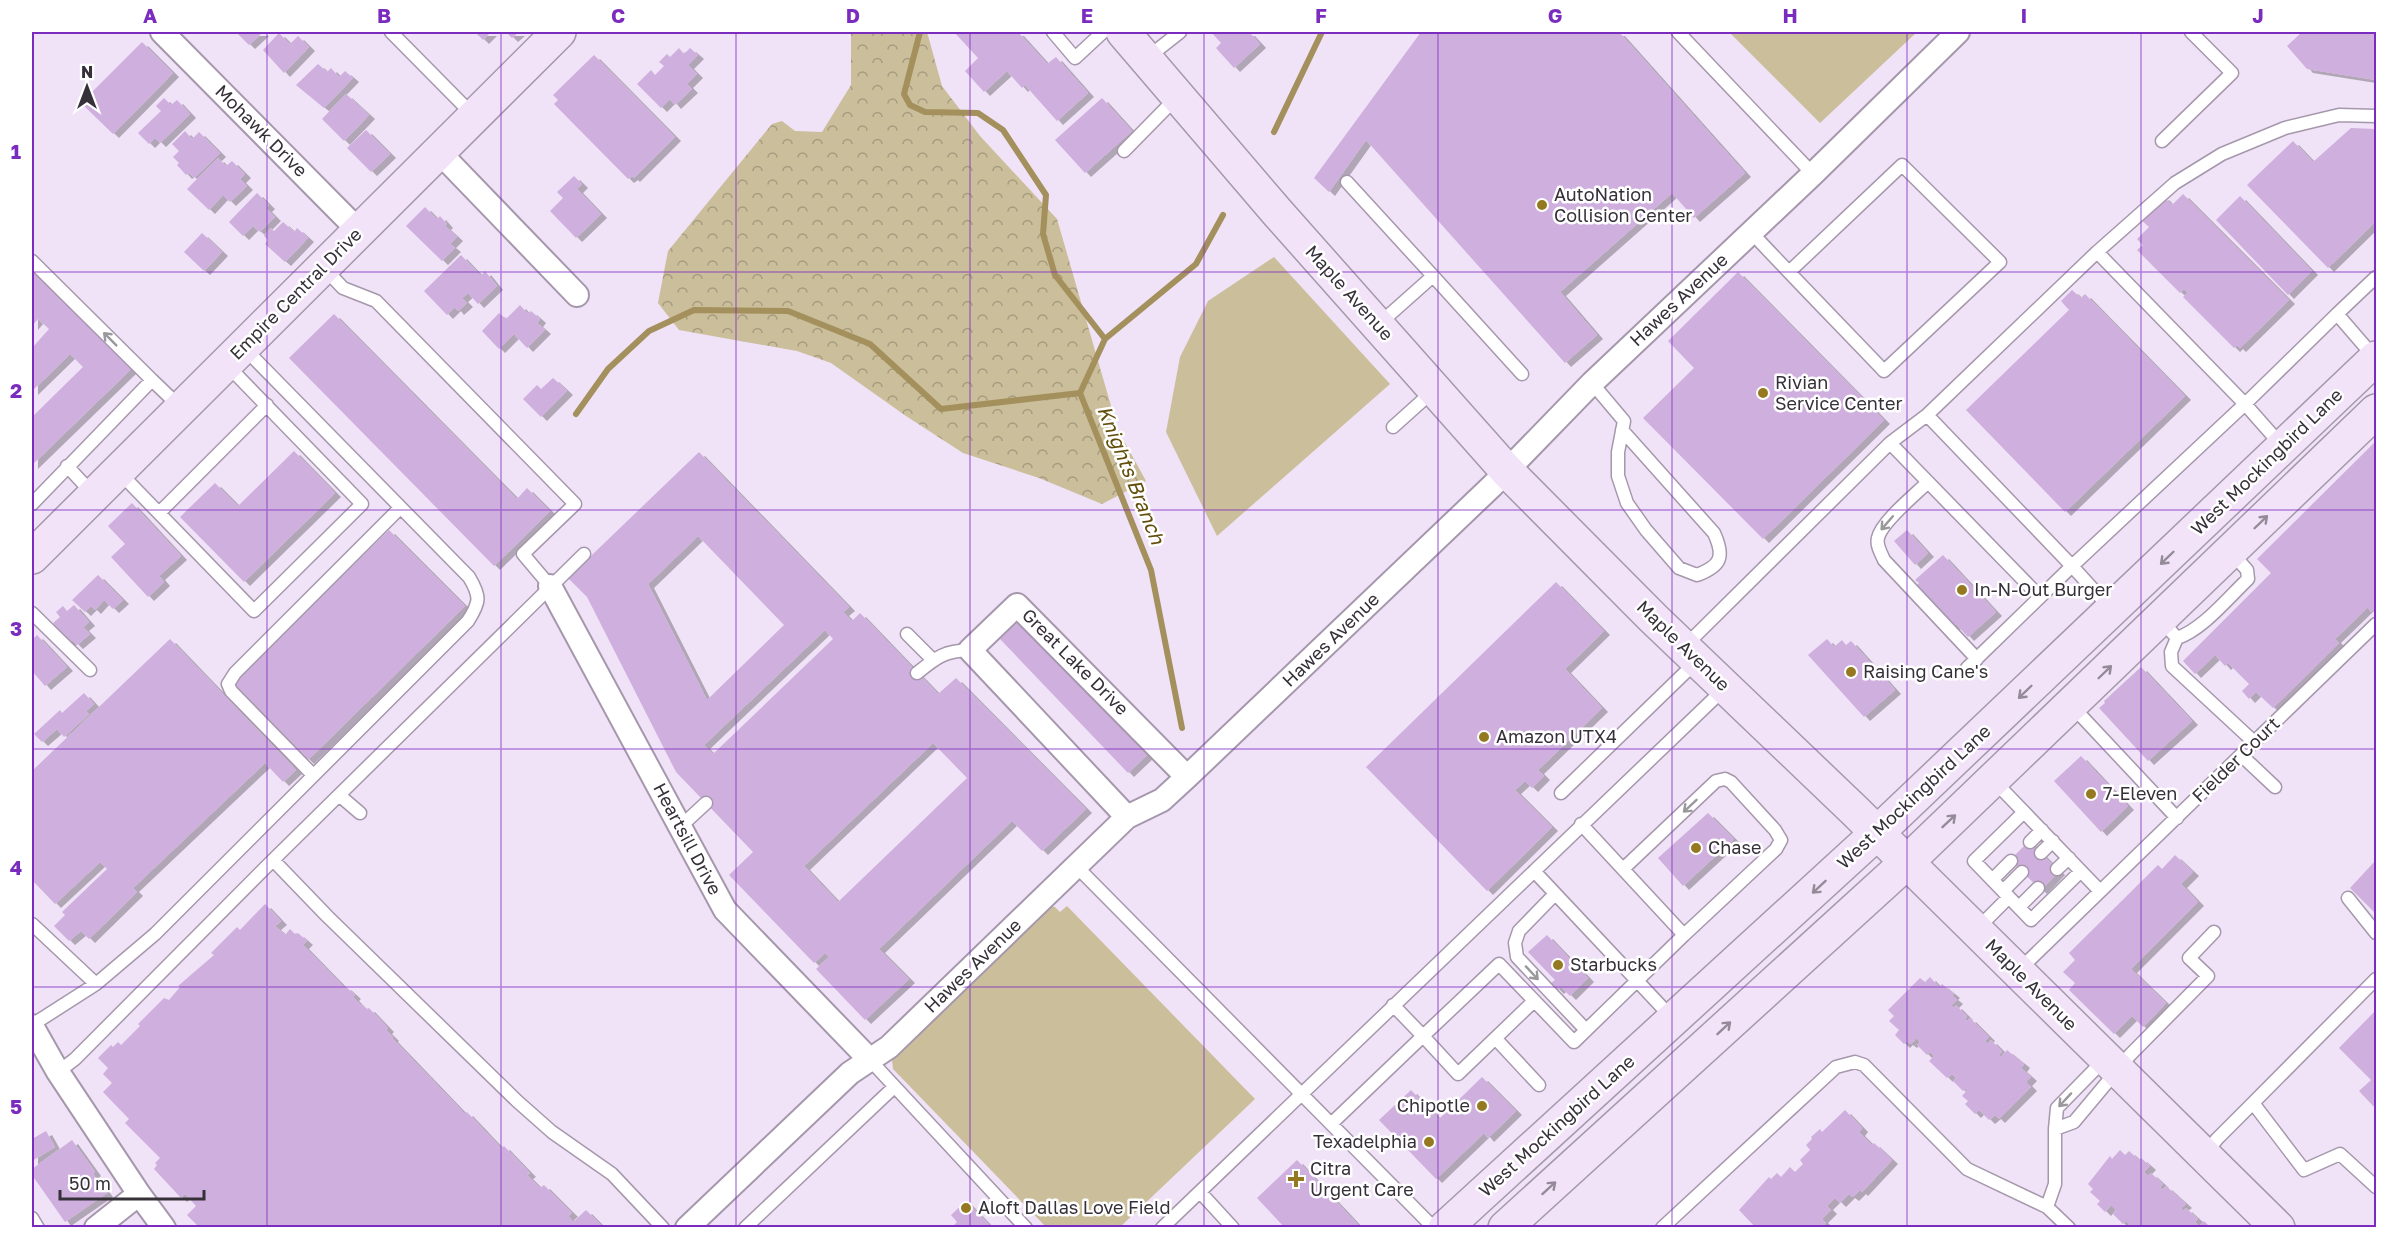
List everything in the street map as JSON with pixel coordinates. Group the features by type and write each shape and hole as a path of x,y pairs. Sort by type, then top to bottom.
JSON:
{"main road":[{"name":"Empire Central Drive","path":"32,557 560,32"},
{"name":"Maple Avenue","path":"1123,32 1277,212 1506,470 1691,654 1907,862 2278,1227"},
{"name":"West Mockingbird Lane","path":"1444,1227 1877,833 2376,359"},
{"path":"1506,1227 1907,862 2072,705 2158,632 2230,552 2376,411"},
{"path":"2112,610 2158,632"},
{"path":"1674,1020 1700,1050"}],"street":[{"name":"Mohawk Drive","path":"162,32 359,231"},
{"name":"Hawes Avenue","path":"687,1227 850,1073 889,1047 1127,817 1162,800 1187,777 1506,470 1592,383 1813,174 1958,32"},
{"path":"439,152 577,295"},
{"name":"Heartsill Drive","path":"550,586 725,910 870,1060"},
{"name":"Great Lake Drive","path":"970,650 1017,604 1187,777"},
{"path":"970,650 1127,817"},
{"path":"32,1026 58,1072 139,1194 164,1227"},
{"path":"96,1227 139,1194"}],"lane":[{"path":"391,32 474,117"},
{"path":"1053,32 1076,58 1103,32"},
{"path":"1147,59 1180,32"},
{"path":"1678,32 1813,174"},
{"path":"2163,141 2232,73 2191,32"},
{"path":"1124,151 1178,96"},
{"path":"1561,793 1890,442 1927,416 2097,252 2175,183 2222,154 2285,128 2339,115 2376,116"},
{"path":"1751,232 1789,272 1884,371 2000,262 1902,165 1789,272"},
{"path":"1347,182 1521,374"},
{"path":"2097,252 2245,404 2283,447"},
{"path":"32,261 182,408"},
{"path":"323,267 343,288 376,301 575,504 523,554 550,586"},
{"path":"1378,325 1433,276"},
{"path":"1928,482 1883,526 1877,544 1884,560 1972,663 2376,277"},
{"path":"2337,314 2376,359"},
{"path":"118,471 254,611 271,595 362,504 267,405 235,356"},
{"path":"32,1026 96,984 155,934 468,621 478,605 477,590 470,578 400,508 235,356"},
{"path":"32,504 152,380"},
{"path":"1592,383 1624,421 1622,430 1618,452 1618,476 1627,503 1646,530 1679,568 1696,574 1713,568 1721,556 1720,546 1714,533 1622,430"},
{"path":"1393,427 1434,390"},
{"path":"159,513 267,405"},
{"path":"1927,416 2112,610"},
{"path":"1890,442 2040,597"},
{"path":"67,466 94,495"},
{"path":"313,775 231,691 228,684 235,673 400,508"},
{"path":"58,1072 75,1059 273,860 584,554"},
{"path":"32,613 90,670"},
{"name":"Fielder Court","path":"2017,972 2376,624"},
{"path":"2158,632 2170,652 2172,666 2254,742"},
{"path":"908,634 933,660"},
{"path":"917,673 940,654 970,650"},
{"path":"1162,1227 1726,687"},
{"path":"2072,705 2177,818"},
{"path":"2241,755 2275,787"},
{"path":"1331,1124 1499,964 1574,1042 1776,849 1781,840 1775,830 1736,787 1725,779 1716,782 1623,869"},
{"path":"1993,780 2100,891"},
{"path":"339,795 360,813"},
{"path":"680,827 706,804"},
{"path":"2024,812 1974,861 2019,908 2031,920 2081,871"},
{"path":"1581,824 1684,936"},
{"path":"2030,842 2042,830"},
{"path":"2041,853 2053,842"},
{"path":"2057,869 2069,858"},
{"path":"273,860 327,916 517,1101 552,1132 612,1174 663,1227"},
{"path":"1992,880 2012,861"},
{"path":"1077,867 1434,1227"},
{"path":"1534,871 1674,1020"},
{"path":"1976,930 2022,872"},
{"path":"2019,908 2038,888"},
{"path":"1555,894 1519,931 1515,942 1517,957 1586,1030"},
{"path":"2348,898 2376,933"},
{"path":"32,924 96,984"},
{"path":"2047,1207 2055,1184 2057,1108 2111,1064 2208,976 2189,958 2214,932"},
{"path":"2204,1156 2217,1139 2376,979"},
{"path":"1393,1005 1458,1074 1534,1001"},
{"path":"1496,1039 1539,1085"},
{"path":"870,1060 1026,1227"},
{"path":"1662,1227 1836,1067 1855,1062 1864,1065 1967,1169 2047,1207 2069,1227"},
{"path":"2055,1129 2074,1122 2111,1064"},
{"path":"745,1227 894,1088"},
{"path":"2253,1103 2304,1170 2340,1154 2376,1187"},
{"path":"1200,1192 1233,1227"},
{"path":"32,1218 38,1227"}],"green space":[{"path":"851,32 927,32 942,86 980,136 1057,219 1118,430 1146,481 1102,504 1039,478 963,453 831,363 797,351 679,330 658,303 668,251 772,124 782,121 795,131 822,132 851,85"},
{"path":"1729,32 1917,32 1820,123"},
{"path":"1274,257 1390,384 1217,536 1166,432 1180,357 1208,301"},
{"path":"1047,906 1055,907 1060,912 1067,906 1255,1099 1120,1227 1046,1227 893,1069 892,1060 896,1050"}],"building":[{"path":"236,32 263,32 249,45"},
{"path":"475,32 491,32 483,40"},
{"path":"506,32 519,32 512,38"},
{"path":"954,32 1018,32 1047,64 1056,57 1088,93 1057,121 1025,85 1022,88 1007,71 984,92 965,71 978,58"},
{"path":"1211,32 1249,32 1260,44 1234,68 1216,48 1221,43"},
{"name":"AutoNation Collision Center","path":"1421,32 1619,32 1745,173 1694,218 1672,193 1560,292 1597,335 1565,363 1366,140 1329,192 1314,178"},
{"path":"2302,32 2376,32 2376,80 2307,69 2287,46"},
{"path":"279,33 290,44 298,36 309,47 284,73 263,50"},
{"path":"142,42 173,73 113,134 81,103"},
{"path":"679,48 684,54 690,48 698,55 688,65 697,74 687,84 692,89 675,105 670,99 661,108 637,84 651,70 655,75 664,66 659,62 667,54 670,57"},
{"path":"594,55 675,137 634,178 632,176 628,179 554,104 558,100 553,95"},
{"path":"318,64 327,72 331,68 339,77 345,71 353,78 324,108 296,85"},
{"path":"346,94 369,115 344,141 322,119"},
{"path":"164,98 171,105 177,100 190,114 160,143 155,138 149,144 138,133 161,111 156,106"},
{"path":"1102,98 1132,131 1085,173 1055,140"},
{"path":"2351,128 2376,129 2376,221 2328,268 2247,185 2293,141 2313,162"},
{"path":"366,130 390,154 371,172 347,148"},
{"path":"185,131 192,139 199,132 220,153 194,178 189,173 186,175 173,157 179,151 172,144"},
{"path":"218,158 226,166 232,161 245,174 240,179 247,186 230,202 223,195 209,210 187,189"},
{"path":"574,176 582,184 577,189 601,214 576,238 550,211 563,198 557,192"},
{"path":"257,193 269,205 266,208 275,217 260,232 253,226 243,236 229,222"},
{"path":"2183,194 2289,300 2240,348 2237,345 2234,348 2183,297 2188,293 2184,289 2180,293 2137,250 2143,245 2137,239 2149,227 2140,219 2163,196 2172,205"},
{"path":"2240,196 2312,271 2288,295 2216,220"},
{"path":"425,207 437,219 440,216 447,224 445,226 457,237 450,244 455,248 442,261 406,226"},
{"path":"283,222 294,232 297,228 308,238 285,262 265,244 268,240 264,236 271,228 274,231"},
{"path":"202,233 222,252 204,271 184,252"},
{"path":"461,255 481,276 485,271 497,286 478,304 468,293 462,298 467,303 458,311 455,307 447,315 424,291"},
{"path":"35,269 131,369 32,465 32,417 83,367 70,354 32,391 32,348 49,329 38,319 32,326 32,273"},
{"name":"Rivian Service Center","path":"1738,272 1884,420 1763,539 1643,418 1694,368 1668,341"},
{"path":"2072,290 2081,298 2085,294 2185,396 2065,512 1966,410 2069,310 2061,301"},
{"path":"520,305 528,314 531,311 540,319 537,323 545,330 527,348 514,334 499,349 482,331 499,313 506,319"},
{"path":"334,314 517,499 527,488 550,511 494,566 289,358"},
{"path":"553,378 567,391 541,417 523,399 537,385 541,389"},
{"path":"2376,441 2376,606 2371,612 2368,607 2335,639 2339,643 2273,708 2256,692 2249,699 2242,691 2249,684 2228,663 2225,666 2215,655 2195,674 2183,661 2271,573 2257,559"},
{"path":"294,451 335,493 244,582 180,517 215,483 238,506"},
{"path":"699,452 849,607 843,612 852,621 860,613 938,694 956,678 1086,809 1042,851 1012,821 879,949 909,979 865,1020 816,969 829,957 825,953 814,963 729,875 753,852 676,772 587,597 568,578","holes":["698,536 784,625 707,700 648,584","825,630 833,639 713,754 704,745","933,743 967,778 838,902 804,866"]},
{"path":"132,503 181,556 159,576 164,582 148,597 111,557 125,544 108,526"},
{"path":"389,530 465,606 308,760 232,683"},
{"path":"1907,530 1928,553 1915,565 1894,541"},
{"path":"1943,555 1996,612 1968,637 1956,624 1946,635 1907,595 1919,583 1915,580"},
{"path":"98,575 123,600 113,609 104,600 95,610 91,606 85,612 72,600"},
{"name":"Amazon UTX4","path":"1556,582 1604,631 1565,669 1602,708 1538,770 1544,776 1532,788 1525,781 1515,790 1552,827 1487,891 1366,767"},
{"path":"74,605 89,622 83,627 90,634 77,645 72,640 68,643 53,623 60,617 56,612 63,606 67,611"},
{"path":"1020,620 1149,753 1128,773 1000,639"},
{"path":"37,635 67,667 45,686 32,671 32,640"},
{"path":"170,639 296,770 283,782 265,763 133,888 137,892 89,939 81,931 69,941 54,926 65,915 62,912 107,869 100,862 55,904 32,880 32,771"},
{"name":"Raising Cane's","path":"1827,639 1834,647 1842,640 1846,645 1851,641 1895,690 1864,717 1808,655"},
{"path":"2141,667 2192,721 2148,761 2099,708"},
{"path":"84,693 94,704 86,711 89,714 64,737 57,729 42,742 34,734 60,710 62,713"},
{"name":"7-Eleven","path":"2081,756 2128,806 2101,832 2054,781"},
{"name":"Chase","path":"1708,813 1734,839 1683,886 1658,858"},
{"path":"2029,841 2059,871 2041,890 2010,860"},
{"path":"2175,855 2193,872 2181,884 2198,902 2131,969 2166,1003 2143,1027 2132,1016 2114,1034 2069,990 2075,983 2063,972 2075,960 2069,953 2158,865 2162,869"},
{"path":"2376,860 2376,914 2350,888"},
{"path":"265,904 281,921 275,926 285,935 290,929 307,941 303,945 344,987 355,995 353,997 360,1004 369,1008 388,1028 386,1030 392,1038 465,1114 467,1112 501,1148 504,1146 530,1173 527,1175 540,1188 544,1185 572,1213 568,1216 573,1222 586,1210 604,1228 200,1228 187,1215 196,1206 185,1194 181,1198 154,1169 157,1165 155,1163 160,1158 125,1123 129,1119 103,1092 112,1083 103,1074 108,1068 98,1058 111,1045 113,1047 118,1042 121,1045 164,998 169,1000 180,987 178,986 214,955 211,953 237,927 240,930"},
{"name":"Starbucks","path":"1547,935 1588,978 1570,996 1561,987 1558,990 1551,983 1555,980 1528,952"},
{"path":"1930,977 1939,987 1942,984 1954,994 1952,996 1957,1000 1951,1006 1954,1008 1956,1005 1967,1016 1965,1019 1967,1021 1970,1018 1989,1037 1985,1041 1988,1044 1991,1040 2002,1051 1999,1055 2001,1057 2007,1050 2024,1064 2021,1068 2031,1077 2026,1082 2031,1087 1999,1119 1995,1115 1989,1120 1979,1110 1975,1114 1965,1104 1968,1101 1962,1096 1968,1089 1963,1091 1953,1081 1956,1078 1952,1074 1947,1078 1929,1061 1934,1056 1930,1052 1927,1055 1917,1045 1920,1042 1917,1038 1911,1044 1907,1041 1904,1044 1895,1035 1899,1030 1889,1021 1894,1016 1888,1010 1920,978 1925,982"},
{"path":"2376,1010 2376,1109 2359,1091 2371,1080 2339,1048"},
{"path":"1482,1077 1516,1111 1488,1138 1484,1133 1436,1179 1379,1120 1411,1090 1439,1119"},
{"path":"1845,1110 1862,1128 1859,1132 1892,1160 1862,1192 1860,1190 1853,1197 1849,1194 1840,1203 1835,1198 1827,1206 1831,1210 1822,1219 1826,1223 1822,1228 1756,1228 1739,1210 1769,1177 1771,1179 1777,1173 1781,1177 1790,1167 1795,1172 1803,1164 1800,1160 1810,1150 1806,1145 1812,1139 1811,1137 1820,1129 1822,1132"},
{"path":"46,1131 55,1147 32,1161 32,1139"},
{"path":"72,1140 107,1193 65,1222 32,1175 32,1169"},
{"path":"2120,1150 2125,1155 2129,1151 2139,1160 2141,1158 2150,1166 2144,1172 2148,1176 2151,1173 2163,1184 2160,1187 2162,1190 2166,1186 2186,1204 2181,1208 2184,1211 2186,1208 2198,1219 2195,1222 2199,1226 2204,1221 2211,1228 2126,1228 2129,1224 2126,1221 2123,1224 2113,1214 2116,1210 2111,1205 2105,1212 2097,1204 2100,1201 2090,1192 2093,1189 2088,1184 2110,1156 2112,1159"},
{"name":"Citra Urgent Care","path":"1297,1160 1361,1228 1285,1228 1257,1198"},
{"name":"Aloft Dallas Love Field","path":"966,1201 992,1228 951,1228 957,1222 951,1215"}],"waterway":[{"path":"920,32 904,94 910,105 925,112 978,113 1003,130 1046,195 1043,234 1055,275 1105,339"},
{"name":"Knights Branch","path":"1274,132 1322,32"},
{"name":"Knights Branch","path":"1182,728 1151,570 1080,393 1105,339 1196,264 1223,215"},
{"path":"576,414 608,369 649,331 694,310 788,311 870,344 941,409 1080,393"}],"place":[{"name":"AutoNation Collision Center","path":"1542,205"},
{"name":"Rivian Service Center","path":"1763,393"},
{"name":"In-N-Out Burger","path":"1962,590"},
{"name":"Raising Cane's","path":"1851,672"},
{"name":"Amazon UTX4","path":"1484,737"},
{"name":"7-Eleven","path":"2091,794"},
{"name":"Chase","path":"1696,848"},
{"name":"Starbucks","path":"1558,965"},
{"name":"Chipotle","path":"1482,1106"},
{"name":"Texadelphia","path":"1429,1142"},
{"name":"Citra Urgent Care","path":"1296,1179"},
{"name":"Aloft Dallas Love Field","path":"966,1208"}]}
